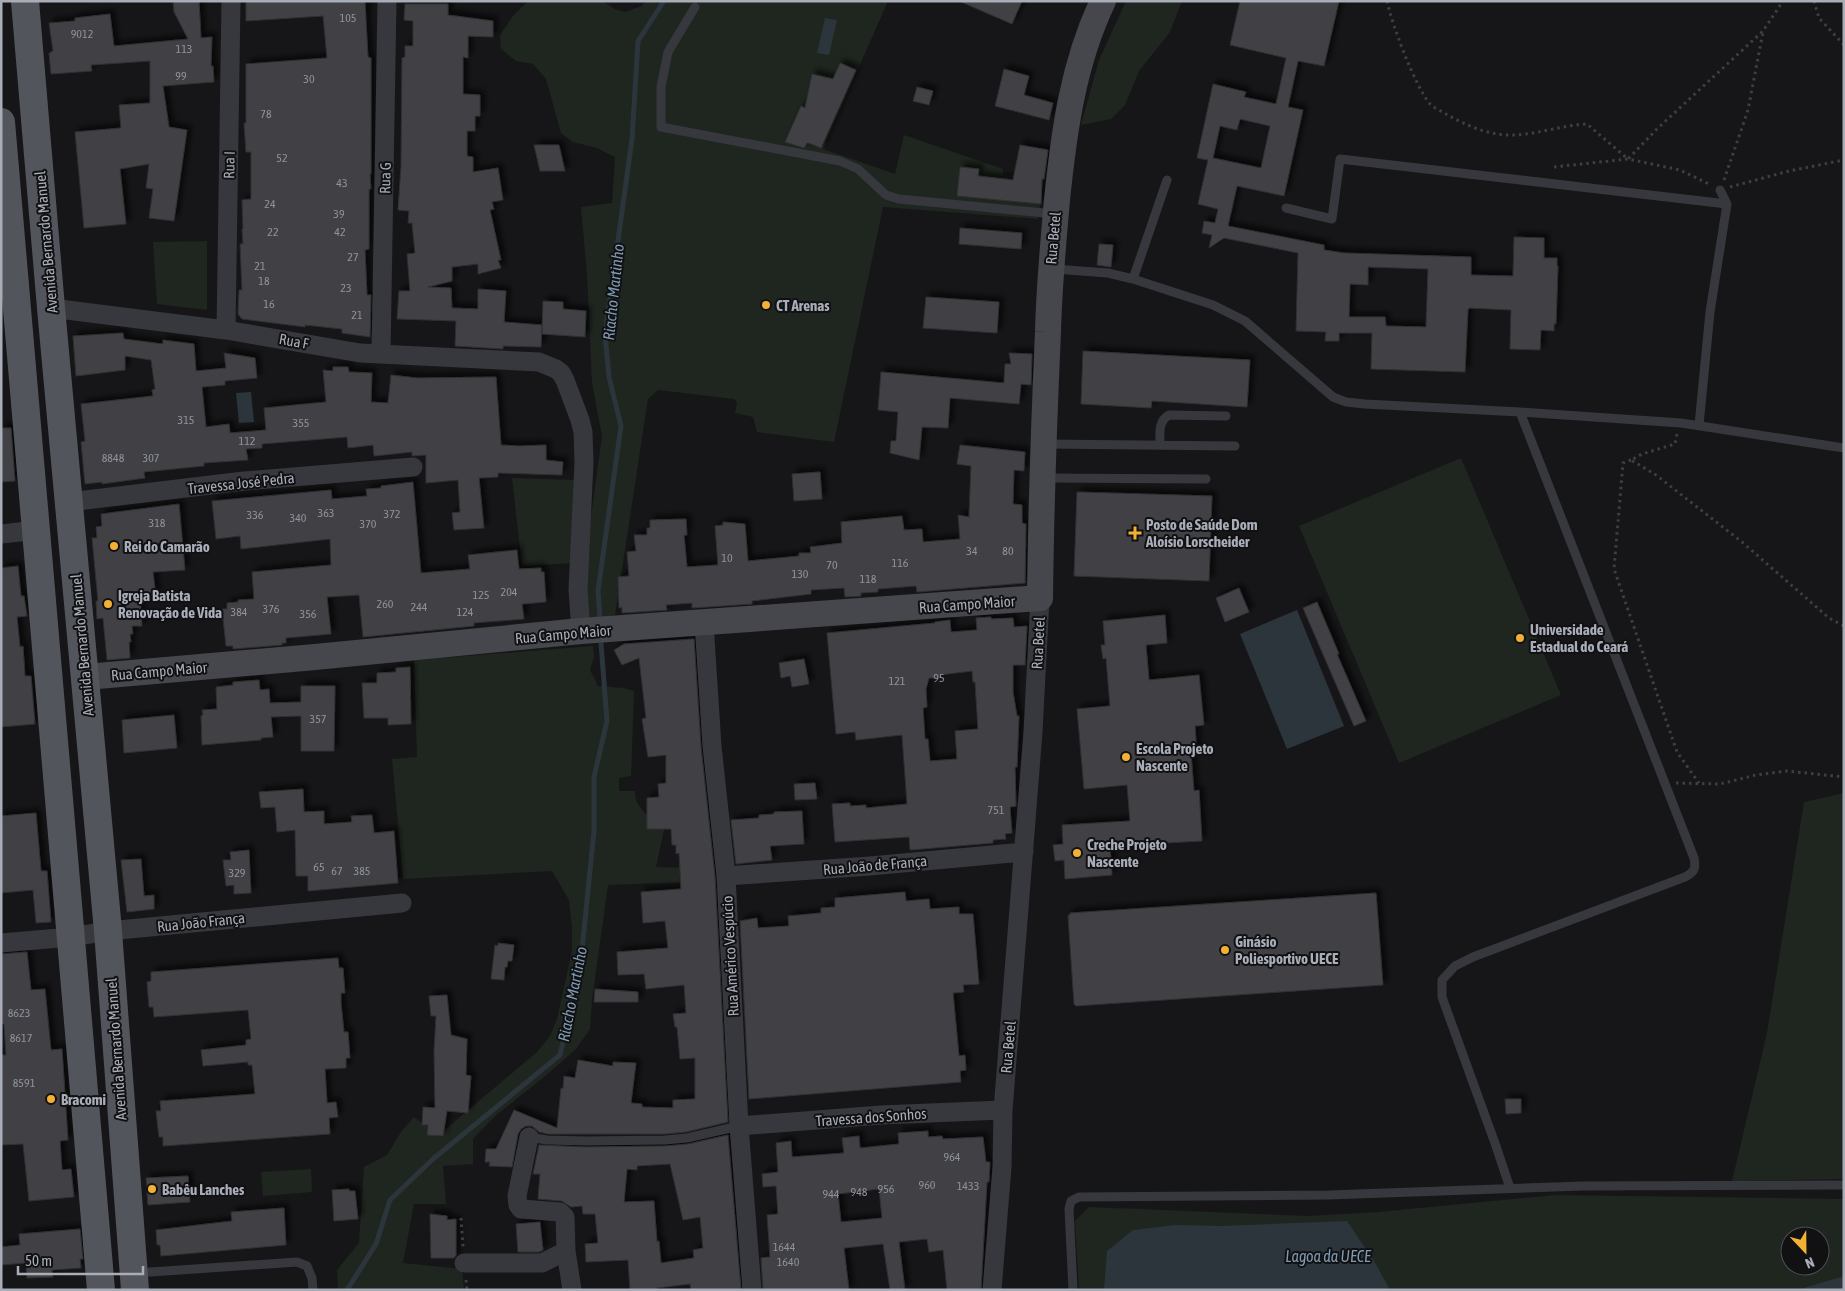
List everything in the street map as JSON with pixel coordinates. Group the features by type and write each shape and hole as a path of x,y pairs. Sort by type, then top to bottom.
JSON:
{"main road":[{"name":"Avenida Bernardo Manuel","path":"25,1 68,502 86,677 108,931 135,1282"},
{"path":"1,122 101,1290"},
{"path":"84,1083 118,1080"}],"street":[{"name":"Rua I","path":"226,330 231,1"},
{"name":"Rua G","path":"381,354 388,1"},
{"name":"Rua Betel","path":"992,1290 1002,1167 1003,1110 1034,732 1050,269 1062,152 1074,81 1094,21 1103,1"},
{"name":"Rua F","path":"51,308 226,330 360,353 539,362 556,369 565,380 583,432 584,462 578,590 581,632"},
{"name":"Travessa José Pedra","path":"68,502 244,481 413,467"},
{"path":"1,534 37,530"},
{"name":"Rua Campo Maior","path":"86,677 581,632 1040,598"},
{"name":"Rua Américo Vespúcio","path":"704,624 712,746 726,876 739,1126 752,1290"},
{"name":"Rua João de França","path":"726,876 870,866 1024,852"},
{"name":"Rua João França","path":"1,943 71,938 108,931 402,903"},
{"name":"Travessa dos Sonhos","path":"739,1126 1003,1110"},
{"path":"529,1137 517,1196 518,1205 521,1209 560,1212 566,1220 566,1251 572,1290"},
{"path":"464,1263 542,1263 566,1251"}],"lane":[{"path":"695,8 668,52 661,87 661,127 840,161 858,169 886,195 899,198 1056,214"},
{"path":"1286,208 1332,219 1340,159 1727,204"},
{"path":"1133,279 1167,180"},
{"path":"1700,425 1710,312 1727,204 1720,190"},
{"path":"1050,269 1108,273 1133,279 1213,305 1245,321 1333,397 1346,402 1680,423 1844,448"},
{"path":"1510,1188 1442,997 1442,980 1455,966 1473,957 1693,873 1696,867 1665,782 1520,412"},
{"path":"1160,444 1161,423 1164,418 1169,416 1226,416"},
{"path":"1043,444 1235,446"},
{"path":"1042,478 1206,479"},
{"path":"529,1137 548,1140 586,1141 665,1140 687,1138 739,1126"},
{"path":"1073,1290 1069,1209 1071,1201 1079,1197 1329,1195 1510,1188 1844,1185"},
{"path":"135,1282 297,1262 307,1266 312,1278 313,1290"}],"path":[{"path":"1387,1 1390,14 1412,69 1424,96 1431,106 1470,127 1493,134 1515,135 1567,125 1587,124 1628,159"},
{"path":"1628,159 1658,128 1763,31 1783,1"},
{"path":"1814,1 1819,18 1844,45"},
{"path":"1720,190 1748,110 1763,31"},
{"path":"1554,167 1628,159 1680,170 1720,190 1789,171 1844,160"},
{"path":"1680,423 1674,444 1642,454 1623,463 1614,570 1678,752 1699,783"},
{"path":"1631,460 1664,481 1742,542 1829,618 1844,626"},
{"path":"1665,782 1720,784 1756,775 1786,771 1844,777"}],"shaded area":[{"name":"CT Arenas","path":"528,1 602,1 615,9 625,12 642,6 645,1 888,1 823,149 895,174 904,135 1003,169 1003,175 1044,179 1038,219 883,207 834,442 757,432 753,417 735,413 737,402 734,399 658,390 648,399 615,615 591,619 586,613 585,561 602,436 592,383 587,275 581,207 612,203 615,157 597,148 573,142 561,133 546,79 533,64 516,61 501,49 500,35 513,16"},
{"path":"1126,1 1182,1 1170,32 1139,71 1125,105 1111,119 1081,125 1099,60"},
{"path":"207,241 207,310 157,304 153,242"},
{"path":"1461,458 1561,695 1399,763 1299,526"},
{"path":"512,478 575,480 575,563 522,566"},
{"path":"593,646 594,657 590,670 598,686 624,688 634,691 631,776 619,778 619,791 635,791 641,808 664,830 656,867 690,868 691,882 608,885 592,1000 590,1029 576,1049 494,1117 473,1139 473,1164 443,1166 446,1204 414,1204 403,1263 462,1269 464,1290 338,1290 337,1270 359,1243 364,1167 387,1155 401,1132 414,1117 436,1133 448,1127 537,1052 550,1036 557,1019 572,951 569,900 552,871 403,879 392,759 417,757 414,660"},
{"path":"1844,793 1844,1179 1732,1181 1767,1033 1804,802"},
{"path":"311,1169 312,1192 263,1196 261,1172"},
{"path":"1555,1195 1844,1199 1844,1290 1079,1290 1075,1221 1089,1207 1308,1216 1378,1212"}],"water":[{"path":"825,18 837,20 829,55 817,53"},
{"path":"251,392 254,422 239,423 236,393"},
{"path":"1297,610 1344,726 1287,749 1240,634"},
{"name":"Lagoa da UECE","path":"1347,1221 1374,1261 1390,1290 1104,1290 1107,1251 1133,1230 1175,1225 1222,1226"},
{"path":"1844,1276 1844,1290 1797,1290"}],"building":[{"path":"173,1 199,1 201,38 212,37 211,66 213,66 214,82 163,86 169,127 187,130 174,221 149,218 153,189 146,188 149,164 120,169 126,224 84,228 75,132 121,128 119,105 150,103 150,61 91,65 92,71 51,74 49,53 53,51 49,23 75,21 75,18 110,14 114,46 188,39 174,12"},
{"path":"246,1 365,1 368,57 371,58 371,189 369,189 369,249 365,250 367,295 371,295 370,337 342,333 342,329 305,325 305,327 242,319 238,314 239,290 242,290 240,244 243,244 242,200 251,199 251,152 246,152 244,123 246,123 246,64 327,58 323,16 246,21"},
{"path":"959,1 1022,1 1012,24"},
{"path":"1240,1 1339,1 1324,66 1298,61 1288,107 1303,110 1284,196 1237,186 1228,226 1324,245 1324,250 1344,253 1471,257 1471,275 1513,276 1514,237 1544,238 1544,258 1557,258 1556,324 1554,324 1554,331 1541,330 1540,350 1510,349 1511,310 1470,308 1468,309 1465,372 1371,369 1372,333 1339,333 1339,341 1325,341 1326,332 1296,331 1298,253 1224,238 1209,248 1212,235 1202,233 1204,221 1215,223 1218,209 1198,204 1208,160 1197,158 1213,84 1246,92 1244,97 1276,104 1286,58 1230,45","holes":["1240,119 1270,126 1261,168 1213,158 1220,126 1237,130","1368,267 1428,269 1426,327 1386,326 1385,317 1349,317 1350,284 1368,285"]},
{"path":"405,4 448,4 448,15 493,21 493,37 468,36 468,58 463,57 463,94 480,95 480,116 475,116 475,131 467,131 467,156 473,157 473,172 498,168 503,200 492,202 494,209 490,210 501,268 478,274 478,264 452,267 452,281 428,287 451,288 452,308 478,309 478,289 506,291 504,322 542,325 541,347 503,346 503,349 455,346 456,321 397,319 399,291 410,291 407,254 415,253 412,223 408,223 409,211 398,210 401,167 402,58 405,57 405,46 413,46 413,21 404,20"},
{"path":"840,63 856,70 821,148 809,143 804,148 785,142 801,106 805,108 812,74 833,79"},
{"path":"1004,69 1029,76 1024,95 1053,103 1049,120 995,106"},
{"path":"917,87 933,91 929,105 913,101"},
{"path":"534,145 559,145 565,171 540,171"},
{"path":"1020,145 1048,150 1044,179 1042,179 1041,204 957,196 960,167 979,169 978,176 1013,180"},
{"path":"960,228 1022,233 1021,249 959,244"},
{"path":"1099,244 1113,245 1111,267 1097,265"},
{"path":"926,297 999,302 997,333 923,328"},
{"path":"543,301 563,302 563,309 586,311 585,337 542,334"},
{"path":"123,333 124,339 163,344 163,340 194,344 196,371 226,368 224,353 255,358 257,378 225,381 225,385 202,387 206,427 229,424 230,433 266,430 264,408 326,402 323,370 333,371 333,367 348,367 349,372 372,373 371,402 388,403 391,375 417,378 496,377 501,445 546,445 546,460 563,462 562,475 498,473 498,477 479,478 484,528 454,530 452,513 460,512 458,480 426,483 426,455 412,456 412,452 374,456 373,445 348,448 347,437 262,444 262,448 246,449 248,460 204,463 204,466 144,472 145,478 102,484 102,482 85,484 81,442 85,441 81,404 153,396 152,390 155,389 151,360 125,356 125,370 76,376 73,336"},
{"path":"1083,351 1250,360 1247,407 1152,401 1151,408 1081,404"},
{"path":"1009,353 1032,354 1031,385 1021,384 1019,404 950,398 948,428 922,427 919,460 890,453 891,441 896,441 898,412 878,410 881,372 1004,383 1005,364 1011,364"},
{"path":"1,428 11,428 15,481 1,482"},
{"path":"960,445 1025,452 1024,471 1014,470 1013,504 1022,505 1022,523 1026,524 1025,583 917,592 916,586 878,589 878,592 861,593 861,596 845,597 844,588 811,590 811,594 752,601 752,604 692,608 692,603 666,605 667,610 622,613 622,607 619,608 618,577 629,576 627,552 636,551 634,535 647,535 647,528 650,528 650,520 686,519 687,535 684,535 687,567 718,565 715,526 723,525 723,522 745,524 748,561 799,556 799,553 811,553 810,547 842,543 841,522 902,516 904,530 922,529 923,542 960,539 958,515 969,517 971,466 957,464"},
{"path":"820,472 822,499 794,501 792,474"},
{"path":"413,482 421,573 470,569 468,555 517,550 519,569 541,568 541,572 544,572 546,602 522,604 524,619 474,623 474,626 363,637 359,595 327,597 331,634 286,638 286,643 282,643 282,645 233,649 233,646 226,646 222,609 227,609 227,603 254,599 252,572 331,565 330,539 241,549 240,536 216,539 212,501 331,490 332,499 367,496 366,489"},
{"path":"1077,492 1212,496 1209,581 1074,576"},
{"path":"179,504 185,570 153,572 156,597 140,598 142,626 132,626 133,634 130,634 131,642 129,642 130,658 107,660 103,618 97,619 96,601 98,601 92,538 97,538 96,527 102,526 101,514"},
{"path":"18,566 21,596 24,596 27,616 17,617 20,647 23,646 25,676 31,676 35,724 1,727 1,568"},
{"path":"1239,588 1249,612 1225,622 1216,598"},
{"path":"1317,602 1366,721 1354,726 1303,608"},
{"path":"1165,615 1167,643 1146,645 1149,680 1199,675 1204,725 1195,726 1197,753 1191,753 1194,791 1199,790 1202,841 1110,846 1112,875 1065,879 1064,860 1055,861 1053,845 1063,844 1062,825 1130,821 1127,785 1084,789 1077,709 1110,706 1106,658 1103,659 1101,645 1105,645 1103,621"},
{"path":"976,618 1013,618 1014,627 1027,626 1025,665 1013,665 1013,692 1017,716 1019,716 1017,767 1015,767 1016,806 1010,807 1012,833 1005,834 1006,839 993,840 993,843 910,850 909,837 835,842 832,804 850,803 850,806 866,805 866,808 907,804 902,735 856,740 855,732 836,734 827,633 950,620 951,632 977,630","holes":["972,671 973,682 975,682 978,729 955,731 957,759 930,761 928,739 925,739 923,708 927,707 926,689 929,678 940,678 940,675"]},
{"path":"694,639 701,747 715,877 728,1122 686,1132 665,1134 548,1134 539,1132 532,1126 526,1126 518,1134 512,1167 489,1166 490,1162 485,1162 486,1149 496,1149 514,1110 557,1128 564,1076 575,1078 578,1060 613,1066 613,1062 636,1063 631,1103 642,1104 642,1107 673,1108 673,1100 695,1099 695,1058 680,1059 677,1027 675,1027 673,1014 686,1013 684,985 646,989 644,974 618,975 617,952 668,948 665,921 643,923 641,892 681,889 679,853 676,854 676,845 672,845 671,829 647,829 647,798 659,797 658,784 666,783 666,755 648,757 642,719 646,718 639,658 622,665 614,650 624,644"},
{"path":"804,659 809,684 792,687 790,676 781,678 779,663"},
{"path":"410,667 411,724 388,725 388,718 364,718 362,683 377,683 377,673 396,672 396,668"},
{"path":"259,680 260,690 269,689 270,703 301,702 301,686 335,686 334,751 301,751 301,716 271,717 273,737 261,738 261,740 202,745 202,710 217,709 216,687 233,685 233,682"},
{"path":"174,715 177,748 124,753 122,720"},
{"path":"815,783 817,799 795,800 794,784"},
{"path":"303,789 304,812 324,811 324,824 352,822 351,816 372,815 374,833 394,831 398,883 308,891 308,876 296,876 295,830 277,832 275,807 261,808 259,792"},
{"path":"802,811 804,844 770,846 772,860 736,864 731,820 759,818 759,815 774,814 774,812"},
{"path":"36,813 41,871 47,871 51,922 36,923 33,890 1,893 1,816"},
{"path":"249,850 251,893 234,894 234,885 226,886 223,860 231,860 230,852"},
{"path":"141,859 144,896 154,895 154,909 127,912 121,860"},
{"path":"905,892 906,901 929,899 930,909 959,907 959,914 973,914 979,984 963,985 964,992 953,993 959,1056 965,1055 966,1070 960,1071 961,1082 749,1099 740,921 757,918 758,928 789,926 788,916 821,913 821,908 835,907 835,898"},
{"name":"Ginásio Poliesportivo UECE","path":"1376,893 1383,985 1076,1006 1074,1004 1068,915 1070,913"},
{"path":"498,943 514,945 512,961 508,961 507,967 505,967 504,980 491,979 495,945 498,946"},
{"path":"27,952 31,990 45,989 51,1050 62,1049 68,1140 60,1141 62,1170 71,1169 74,1197 29,1201 23,1144 1,1145 1,1055 6,1055 4,1024 1,1024 1,954"},
{"path":"338,958 339,968 343,968 345,993 341,993 341,1003 344,1032 348,1032 350,1058 346,1058 346,1068 325,1069 327,1103 336,1102 338,1117 329,1118 330,1134 163,1146 163,1137 159,1137 156,1111 161,1111 160,1101 255,1094 252,1065 248,1065 248,1062 203,1066 201,1050 246,1045 246,1040 251,1039 248,1010 154,1017 153,1007 149,1007 147,982 151,981 151,972"},
{"path":"595,989 638,992 638,1002 594,1002"},
{"path":"447,995 451,1035 467,1039 466,1075 471,1076 468,1113 447,1111 443,1136 427,1135 428,1125 422,1125 423,1107 435,1108 434,1052 436,1016 431,1016 429,996"},
{"path":"1505,1099 1521,1099 1521,1113 1506,1114"},
{"path":"928,1131 928,1137 942,1136 943,1139 983,1137 986,1162 990,1162 989,1182 987,1182 981,1290 947,1290 943,1250 929,1252 927,1239 899,1242 905,1290 890,1290 883,1244 844,1248 849,1290 763,1290 761,1258 770,1257 767,1215 778,1214 776,1186 763,1187 762,1174 778,1172 776,1143 791,1141 792,1157 844,1153 842,1138 859,1136 860,1148 899,1144 898,1133","holes":["879,1189 882,1218 841,1222 838,1194"]},
{"path":"728,1135 741,1290 691,1290 690,1284 657,1288 657,1290 630,1290 628,1260 586,1262 585,1244 598,1243 595,1214 583,1214 582,1206 571,1207 562,1201 538,1199 540,1174 533,1174 539,1145 586,1147 688,1144","holes":["670,1164 683,1220 700,1217 703,1248 693,1250 694,1258 661,1263 659,1241 657,1242 654,1201 624,1202 627,1169 637,1170 637,1166"]},
{"path":"188,1176 190,1202 148,1205 146,1178"},
{"path":"349,1189 349,1191 355,1191 358,1219 334,1221 332,1190"},
{"path":"284,1208 286,1245 161,1256 160,1245 157,1245 156,1230 232,1221 231,1212"},
{"path":"430,1214 447,1216 447,1220 456,1219 456,1255 454,1258 431,1258"},
{"path":"540,1222 543,1250 539,1252 518,1252 516,1224"},
{"path":"80,1229 83,1259 80,1259 81,1268 52,1270 53,1277 27,1278 26,1263 1,1265 1,1247 20,1245 19,1234"}],"waterway":[{"name":"Riacho Martinho","path":"600,618 598,591 621,426 609,377 605,335 632,139 638,41 664,1"},
{"name":"Riacho Martinho","path":"347,1290 376,1244 390,1200 433,1159 560,1055 580,970 594,831 594,777 607,721 601,643"}],"place":[{"name":"CT Arenas","path":"766,305"},
{"name":"Posto de Saúde Dom Aloísio Lorscheider","path":"1135,533"},
{"name":"Rei do Camarão","path":"114,546"},
{"name":"Igreja Batista Renovação de Vida","path":"108,604"},
{"name":"Universidade Estadual do Ceará","path":"1520,638"},
{"name":"Escola Projeto Nascente","path":"1126,757"},
{"name":"Creche Projeto Nascente","path":"1077,853"},
{"name":"Ginásio Poliesportivo UECE","path":"1225,950"},
{"name":"Bracomi","path":"51,1099"},
{"name":"Babêu Lanches","path":"152,1189"}]}
